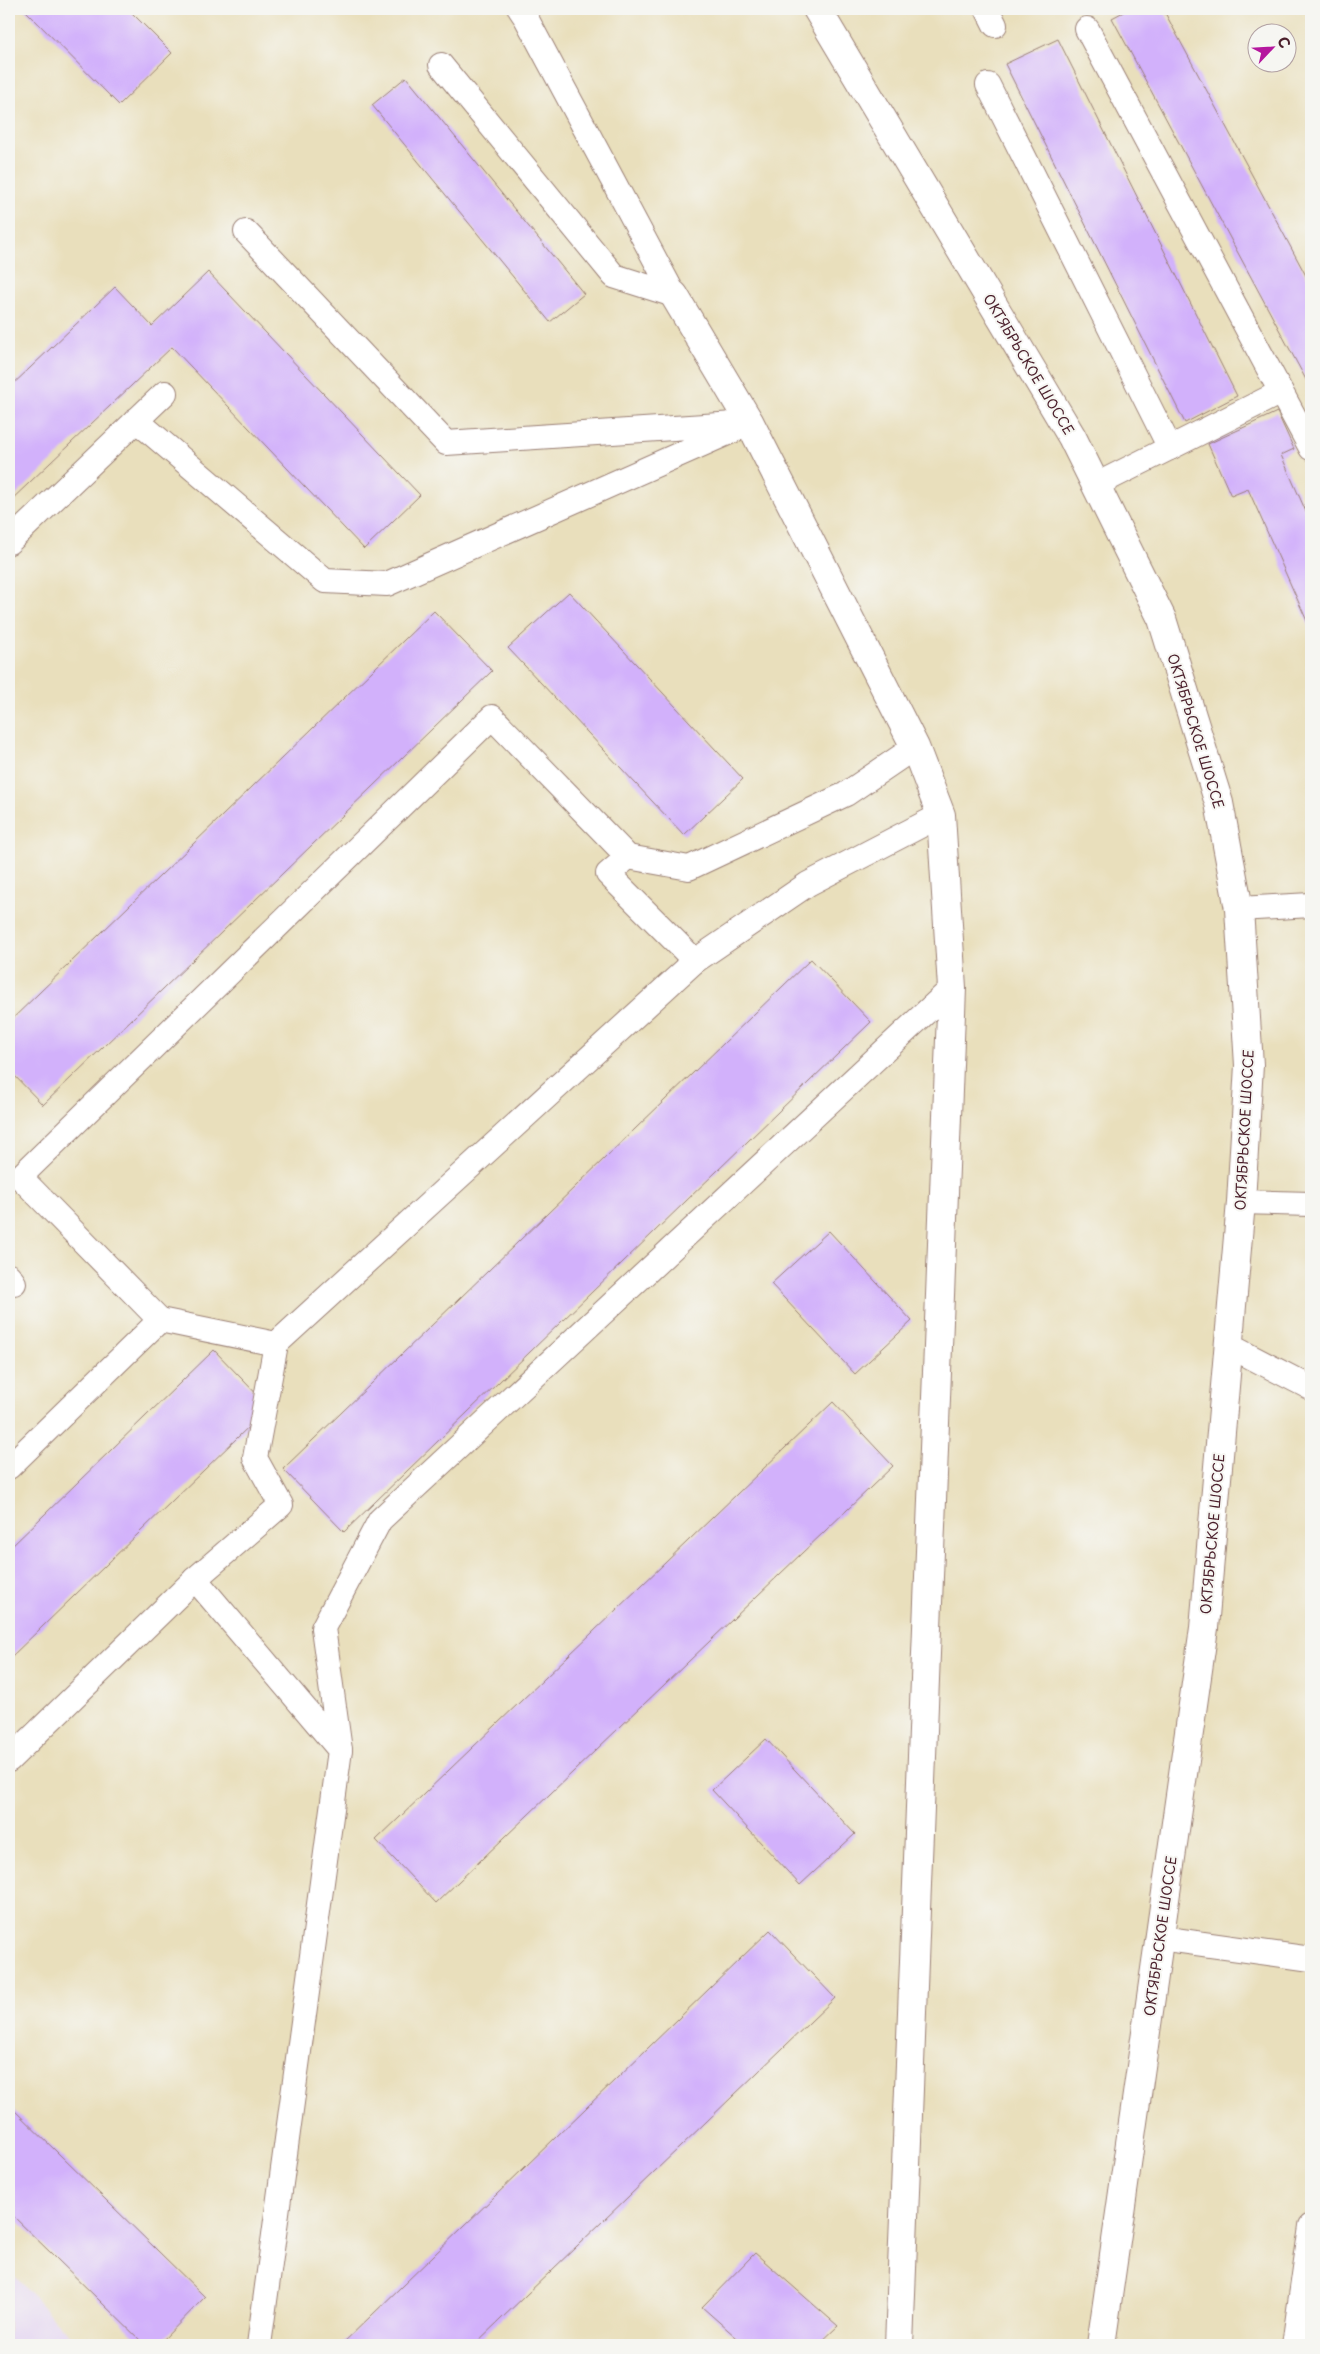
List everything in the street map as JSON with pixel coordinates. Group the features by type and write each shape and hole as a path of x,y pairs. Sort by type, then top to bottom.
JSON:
{"main road":[{"name":"ОКТЯБРЬСКОЕ ШОССЕ","path":"817,9 1072,437 1162,619 1219,803 1239,909 1249,1065 1241,1202 1204,1628 1102,2345"},
{"path":"674,295 750,423 915,747 941,815 952,988 900,2345"}],"lane":[{"path":"520,9 674,295"},
{"path":"1087,29 1311,448"},
{"path":"441,65 614,276 674,295"},
{"path":"988,85 1170,448"},
{"path":"246,232 446,443 750,423"},
{"path":"1096,485 1282,392"},
{"path":"9,542 165,393"},
{"path":"136,420 325,581 387,584 750,423"},
{"path":"276,1344 160,1320 20,1177 492,717 628,857 689,868 846,794 915,747"},
{"path":"9,1760 195,1579 281,1505 256,1458 276,1344 695,960 808,884 941,815"},
{"path":"628,857 608,874 695,960"},
{"path":"1239,909 1311,905"},
{"path":"259,2345 340,1750 323,1628 380,1520 952,988"},
{"path":"1241,1202 1311,1204"},
{"path":"9,1467 160,1320"},
{"path":"1228,1345 1311,1388"},
{"path":"195,1579 340,1750"},
{"path":"1160,1938 1311,1959"},
{"path":"1294,2345 1311,2226"}],"shaded area":[{"path":"9,2270 78,2345 9,2345"}],"building":[{"path":"24,9 128,9 172,53 119,105"},
{"path":"1129,9 1163,9 1311,285 1311,389 1112,18"},
{"path":"1058,39 1237,396 1185,423 1005,64"},
{"path":"406,77 584,294 550,322 372,105"},
{"path":"208,272 420,495 364,549 172,347 9,502 9,388 115,287 152,326"},
{"path":"1277,412 1294,449 1281,455 1311,523 1311,630 1248,489 1231,496 1208,444"},
{"path":"569,592 743,779 684,835 508,648"},
{"path":"434,611 492,671 43,1105 9,1070 9,1022"},
{"path":"811,959 871,1022 344,1532 283,1469"},
{"path":"829,1231 912,1321 855,1374 771,1284"},
{"path":"214,1350 269,1407 9,1659 9,1549"},
{"path":"833,1402 893,1466 436,1903 376,1840"},
{"path":"766,1739 855,1834 800,1885 712,1790"},
{"path":"770,1930 835,1998 474,2345 341,2345"},
{"path":"9,2105 205,2297 158,2345 145,2345 9,2212"},
{"path":"755,2253 838,2326 818,2345 745,2345 702,2307"}]}
